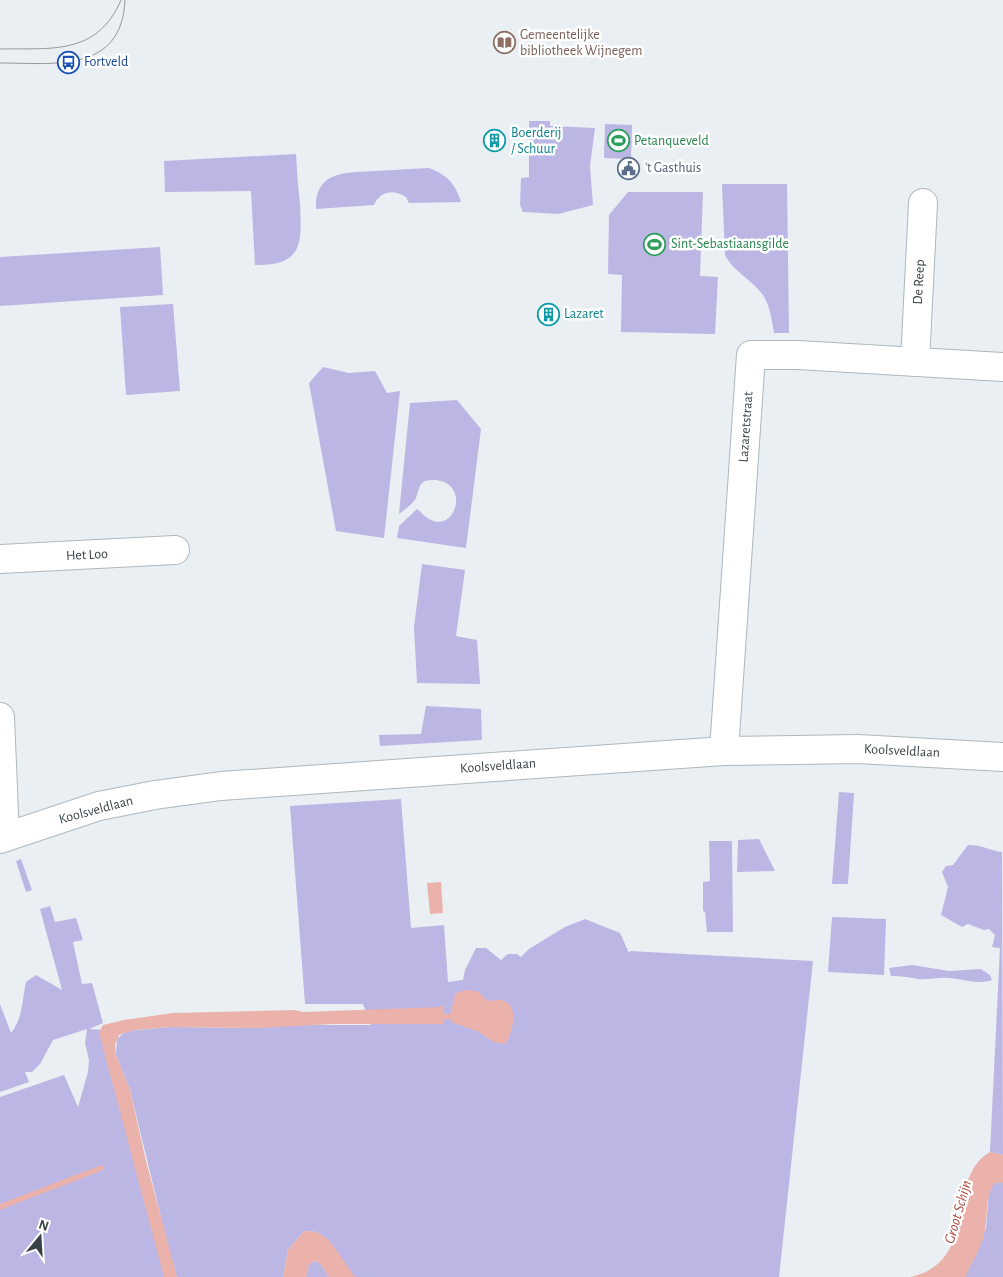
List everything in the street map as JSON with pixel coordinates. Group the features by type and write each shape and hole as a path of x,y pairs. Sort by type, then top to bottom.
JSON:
{"street":[{"name":"De Reep","path":"915,362 923,203"},
{"name":"Lazaretstraat","path":"724,751 751,354 1003,366"},
{"name":"Het Loo","path":"0,559 175,550"},
{"path":"0,717 2,834"},
{"name":"Koolsveldlaan","path":"2,834 99,806 155,795 221,786 724,751 858,749 1003,757"}],"shaded area":[{"path":"529,121 550,121 550,126 595,128 590,166 593,205 558,214 523,212 520,205 521,178 529,177"},
{"name":"Petanqueveld","path":"605,124 632,125 631,159 604,158"},
{"path":"296,154 301,230 296,250 283,261 255,265 251,191 165,192 164,161"},
{"path":"429,168 450,180 461,202 409,203 406,197 392,192 384,194 374,205 316,209 317,196 321,187 334,176 353,172"},
{"path":"722,184 787,184 789,333 774,333 769,308 763,295 728,261 725,255"},
{"name":"Sint-Sebastiaansgilde","path":"628,192 703,192 700,276 718,277 715,334 621,332 622,275 608,274 609,215"},
{"path":"160,247 163,295 0,306 0,257"},
{"path":"173,304 180,391 126,395 120,307"},
{"path":"323,367 349,373 375,371 387,393 400,391 384,538 336,531 309,383"},
{"path":"457,400 481,429 466,548 397,538 399,526 417,509 428,518 438,522 446,520 452,514 456,498 453,490 447,483 428,480 421,484 413,502 399,514 410,403"},
{"path":"422,564 465,570 456,636 477,640 480,684 417,683 414,627"},
{"path":"426,706 481,709 482,740 380,746 379,735 421,734"},
{"path":"839,792 854,793 848,884 832,884"},
{"path":"401,799 411,928 444,925 448,982 463,980 465,970 476,948 486,948 501,960 508,954 517,954 521,957 529,949 565,927 585,919 620,933 629,953 630,951 813,961 779,1277 355,1277 317,1232 304,1231 288,1250 283,1277 177,1277 173,1262 164,1277 0,1277 0,1097 64,1075 78,1107 88,1072 89,1060 85,1043 87,1029 53,1040 40,1064 32,1072 25,1072 29,1082 0,1092 0,1004 11,1033 20,1015 26,982 36,975 62,990 40,909 50,906 55,922 76,918 83,940 73,942 82,984 92,983 103,1023 89,1029 107,1030 113,1064 162,1221 130,1090 116,1055 117,1039 126,1031 170,1027 259,1028 283,1025 371,1025 363,1004 305,1004 290,806"},
{"path":"759,839 775,871 737,872 738,840"},
{"path":"709,841 732,841 733,932 707,932 705,912 703,911 703,882 710,881"},
{"path":"968,845 1002,852 1003,1155 990,1152 1000,948 992,947 995,935 989,929 984,930 968,924 962,927 941,915 948,887 942,872 946,866 953,865"},
{"path":"21,859 32,890 26,892 16,861"},
{"path":"441,882 443,913 430,914 427,883"},
{"path":"832,917 886,919 884,975 828,972"},
{"path":"912,965 949,971 981,969 990,975 992,980 976,982 949,978 921,979 891,976 889,968"},
{"path":"465,990 477,991 488,1001 502,1000 509,1004 512,1009 513,1021 505,1044 494,1042 477,1031 451,1022 451,1006 453,1005 455,994"},
{"path":"444,1003 444,1024 333,1024 259,1028 170,1027 134,1030 119,1035 115,1045 116,1055 130,1090 146,1161 177,1277 164,1277 99,1032 103,1025 173,1013 294,1010 303,1012 441,1007"},
{"path":"990,1152 1003,1155 1003,1183 994,1183 991,1188 984,1236 965,1277 910,1277 932,1268 946,1255 954,1238 968,1181 976,1165"},
{"path":"1003,1167 1003,1277 964,1277 986,1228 989,1190"},
{"path":"304,1231 317,1232 329,1240 355,1277 329,1277 320,1263 314,1261 309,1264 306,1277 283,1277 288,1250"},
{"path":"314,1261 320,1263 329,1277 306,1277 309,1264"}],"waterway":[{"path":"438,1017 459,1016"},
{"path":"0,1207 101,1168"}],"tram line":[{"path":"0,49 54,48 86,40 99,31 111,18 121,0"},
{"path":"0,63 62,63 81,59 98,52 112,41 121,24 125,0"}],"place":[{"name":"Gemeentelijke bibliotheek Wijnegem","path":"504,43"},
{"name":"Fortveld","path":"68,62"},
{"name":"Boerderij / Schuur","path":"495,141"},
{"name":"Petanqueveld","path":"618,141"},
{"name":"'t Gasthuis","path":"629,168"},
{"name":"Sint-Sebastiaansgilde","path":"655,244"},
{"name":"Lazaret","path":"548,314"}],"water label":[{"name":"Groot Schijn","path":"958,1212"}]}
